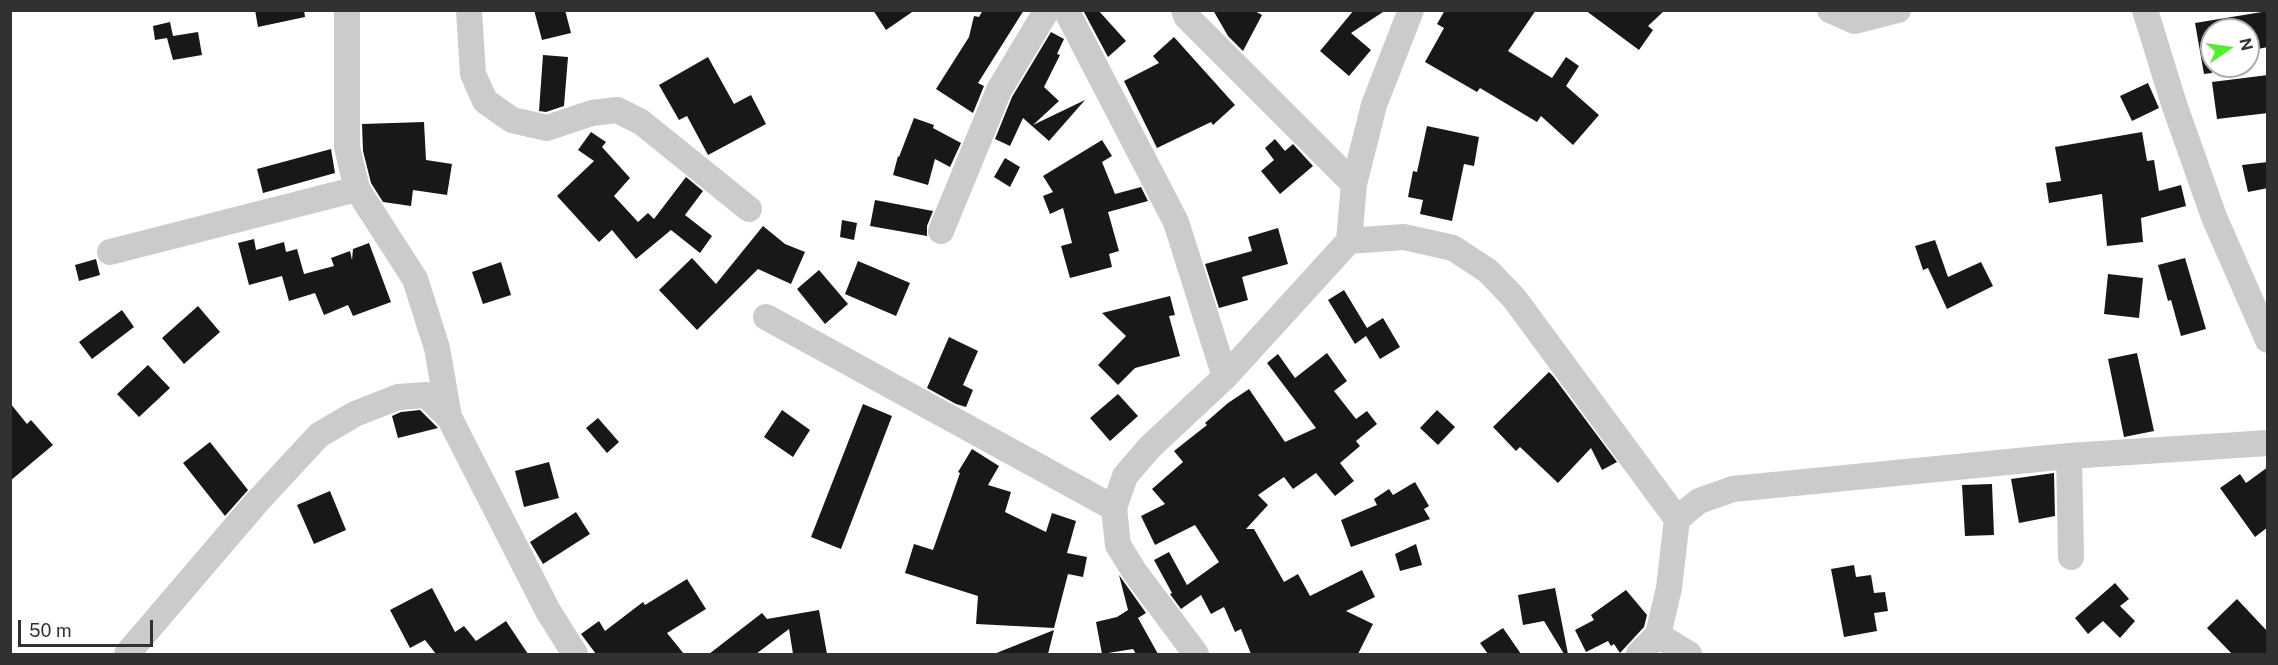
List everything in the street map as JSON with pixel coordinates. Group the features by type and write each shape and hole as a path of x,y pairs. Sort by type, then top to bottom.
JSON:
{"street":[{"path":"347,10 347,147 357,189 415,279 437,348 449,417 548,611 575,654"},
{"path":"469,10 473,74 485,101 512,120 547,128 592,113 617,110 641,122 749,209"},
{"path":"941,231 999,90 1047,10"},
{"path":"1066,10 1176,222 1225,378"},
{"path":"1184,10 1186,16 1354,184"},
{"path":"1196,654 1134,571 1118,545 1114,508 1125,476 1150,447 1225,378 1349,241 1354,184 1374,105 1411,10"},
{"path":"1830,10 1855,21 1898,10"},
{"path":"2145,10 2174,104 2214,217 2268,340"},
{"path":"110,252 357,189"},
{"path":"1349,241 1404,237 1453,248 1488,271 1514,298 1677,519 1669,588 1658,635 1639,654"},
{"path":"766,317 1114,508"},
{"path":"127,654 256,503 319,435 355,414 398,397 426,395 449,417"},
{"path":"1677,519 1699,501 1733,489 2069,456 2268,443"},
{"path":"2069,456 2071,556"},
{"path":"1658,635 1689,654"}],"building":[{"path":"255,10 304,10 305,17 258,27"},
{"path":"534,10 565,10 571,33 542,40"},
{"path":"873,10 915,10 886,30"},
{"path":"983,10 1024,10 978,83 984,86 973,113 936,89 969,37 974,16 979,17"},
{"path":"1098,10 1126,41 1108,57 1084,12"},
{"path":"1213,10 1253,10 1262,15 1243,51 1228,36"},
{"path":"1354,10 1386,10 1351,33 1371,50 1349,76 1320,51"},
{"path":"1445,10 1536,10 1508,51 1552,78 1566,57 1579,66 1566,86 1599,115 1573,145 1541,116 1537,122 1480,88 1477,92 1425,62 1444,28 1437,24"},
{"path":"1585,10 1665,10 1648,26 1653,30 1639,50"},
{"path":"2268,11 2268,47 2260,49 2260,18 2225,18"},
{"path":"170,22 173,36 198,32 202,55 173,60 167,38 155,40 153,26"},
{"path":"2200,22 2200,51 2195,23"},
{"path":"1051,32 1064,39 1057,54 1060,55 1044,87 1059,101 1033,125 1085,100 1049,141 1023,118 1010,146 995,139 1012,97"},
{"path":"1174,37 1235,105 1213,125 1211,122 1157,148 1124,81 1159,63 1153,56"},
{"path":"543,55 568,57 564,106 546,112 539,111"},
{"path":"708,57 734,104 751,95 766,124 708,155 687,116 679,120 659,85"},
{"path":"2268,75 2268,113 2217,119 2212,82 2260,78 2260,76"},
{"path":"2148,83 2159,108 2132,121 2120,96"},
{"path":"914,118 934,125 933,128 961,143 950,167 935,159 928,185 893,175 898,156"},
{"path":"424,122 426,160 452,164 447,195 413,190 411,206 383,202 371,183 363,151 362,124"},
{"path":"1427,126 1479,137 1474,166 1464,164 1452,221 1420,214 1423,200 1408,197 1413,171 1417,172"},
{"path":"591,132 606,142 602,147 630,178 614,196 638,222 648,213 654,219 686,177 703,191 685,215 712,236 700,253 671,230 636,259 612,230 599,242 557,196 594,161 578,150"},
{"path":"2142,132 2147,161 2154,160 2159,191 2181,185 2186,206 2141,218 2143,242 2107,246 2102,194 2049,203 2046,183 2061,181 2055,147"},
{"path":"1275,139 1285,151 1293,144 1313,166 1280,194 1261,171 1274,160 1265,148"},
{"path":"1102,140 1112,156 1102,162 1115,194 1141,187 1148,201 1108,212 1119,251 1109,254 1112,267 1070,278 1061,246 1072,243 1063,208 1050,214 1043,196 1053,192 1043,176"},
{"path":"331,149 335,173 263,193 257,169"},
{"path":"1005,158 1020,167 1010,187 994,177"},
{"path":"2268,162 2268,188 2248,192 2242,165"},
{"path":"875,200 933,211 927,226 927,236 870,226"},
{"path":"842,220 857,223 854,240 840,237"},
{"path":"763,226 785,244 805,252 791,284 758,269 697,330 659,290 692,258 716,284"},
{"path":"1278,228 1288,264 1242,277 1248,300 1219,308 1205,264 1252,251 1248,237"},
{"path":"254,239 256,250 284,242 286,252 297,249 304,274 334,266 331,258 350,251 352,260 353,249 369,243 391,302 353,316 348,305 324,315 315,293 289,301 282,276 249,285 238,243"},
{"path":"1935,240 1948,277 1981,262 1993,286 1947,309 1928,268 1923,270 1915,246"},
{"path":"2185,258 2206,329 2181,336 2158,265"},
{"path":"96,259 100,275 79,281 75,265"},
{"path":"858,261 910,283 896,316 845,294"},
{"path":"501,262 511,295 483,304 472,272"},
{"path":"819,270 848,304 825,324 797,289"},
{"path":"2108,274 2143,278 2139,318 2104,314"},
{"path":"1344,290 1367,328 1383,318 1400,347 1380,359 1366,336 1355,344 1328,300"},
{"path":"1170,296 1175,315 1169,316 1180,356 1135,368 1118,385 1098,365 1126,336 1102,313"},
{"path":"198,306 220,332 184,364 162,338"},
{"path":"122,310 134,327 92,359 79,342"},
{"path":"949,337 978,351 963,385 973,390 966,407 927,388"},
{"path":"1327,353 1347,381 1334,391 1356,419 1367,411 1377,424 1356,441 1360,446 1340,463 1354,481 1335,496 1316,473 1293,489 1284,477 1258,495 1268,505 1246,529 1254,529 1284,582 1298,574 1310,596 1362,570 1375,597 1346,611 1373,624 1358,654 1251,654 1241,629 1235,632 1224,607 1211,614 1201,595 1181,609 1170,594 1172,593 1154,560 1169,552 1187,585 1219,562 1195,525 1155,545 1141,516 1165,504 1152,489 1183,462 1174,451 1207,425 1205,423 1228,403 1249,389 1285,442 1316,428 1267,363 1278,354 1295,378"},
{"path":"2137,353 2154,431 2124,437 2108,359"},
{"path":"148,365 170,388 139,417 117,394"},
{"path":"1549,372 1617,462 1602,470 1591,448 1558,483 1520,447 1516,451 1493,427"},
{"path":"1118,394 1138,416 1110,441 1090,418"},
{"path":"10,403 27,424 31,420 53,445 10,481"},
{"path":"863,404 892,416 841,549 811,537"},
{"path":"420,410 438,428 398,438 392,416 401,412"},
{"path":"782,410 810,430 793,457 764,437"},
{"path":"1437,410 1455,427 1438,445 1420,428"},
{"path":"598,418 619,442 607,453 586,428"},
{"path":"210,442 248,490 225,516 183,463"},
{"path":"972,449 999,466 988,485 1011,492 1005,512 1046,532 1052,513 1076,521 1067,553 1087,557 1083,577 1068,574 1054,628 976,624 978,596 905,573 914,544 933,550 960,473 958,472"},
{"path":"549,462 559,498 524,507 515,471"},
{"path":"2268,467 2268,527 2255,537 2220,488 2240,474 2246,483"},
{"path":"2054,473 2055,516 2019,523 2011,479"},
{"path":"1415,482 1429,506 1424,509 1430,519 1351,547 1341,520 1377,505 1374,499 1389,489 1393,495"},
{"path":"1992,484 1994,535 1965,536 1962,485"},
{"path":"330,491 346,530 314,544 297,505"},
{"path":"576,512 590,534 543,564 530,542"},
{"path":"1416,544 1422,565 1400,571 1395,554"},
{"path":"1854,565 1856,577 1871,575 1874,593 1885,592 1888,611 1874,613 1877,631 1844,637 1831,569"},
{"path":"1119,575 1146,613 1138,618 1158,654 1136,654 1133,649 1102,654 1096,622 1117,617 1128,610"},
{"path":"687,579 706,609 667,633 684,654 596,654 581,634 599,621 605,631 643,602 645,605"},
{"path":"2115,583 2129,599 2120,606 2135,621 2120,638 2103,621 2088,634 2075,618"},
{"path":"432,588 455,632 464,626 476,641 506,621 528,654 436,654 425,640 410,648 390,610"},
{"path":"1555,588 1568,654 1564,654 1544,621 1523,625 1518,595"},
{"path":"1626,590 1647,615 1644,627 1620,653 1614,644 1611,646 1608,641 1586,652 1575,630 1594,620 1591,615"},
{"path":"2237,599 2268,632 2268,654 2232,654 2207,628"},
{"path":"819,610 827,654 793,654 789,629 756,654 709,654 762,613 767,619"},
{"path":"1503,628 1521,654 1488,654 1480,643"},
{"path":"1054,630 1048,654 994,654"}]}
